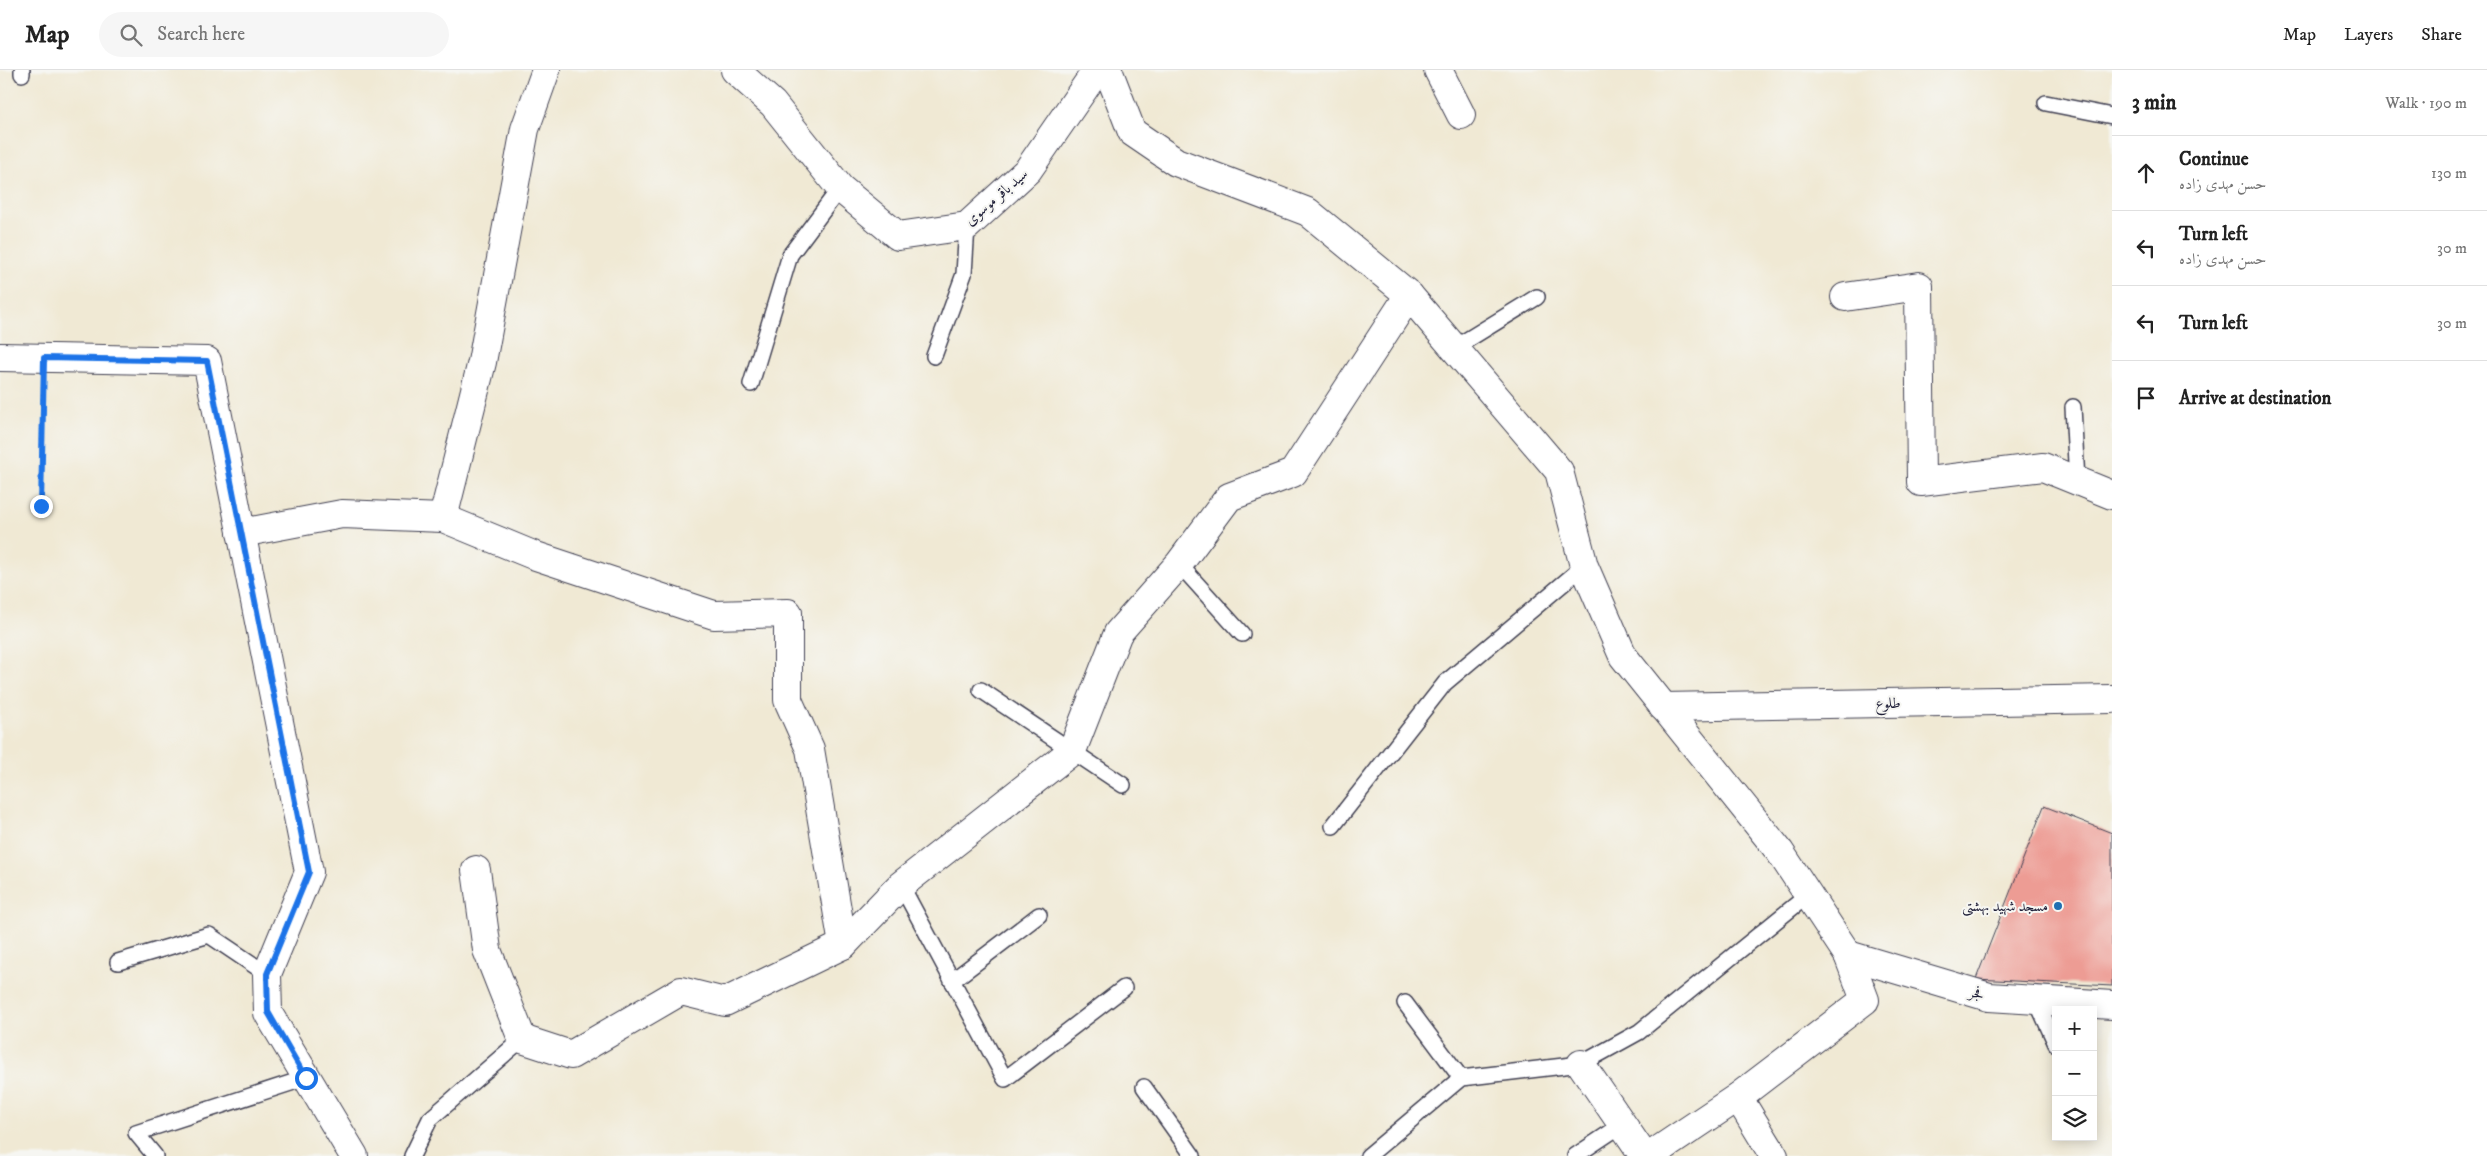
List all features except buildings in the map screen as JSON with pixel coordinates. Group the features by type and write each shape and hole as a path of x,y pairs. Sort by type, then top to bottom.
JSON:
{"street":[{"path":"443,518 482,362 525,129 546,70"},
{"name":"سید باقر موسوی","path":"735,70 773,104 840,188 898,236 967,226 1028,170 1097,70"},
{"path":"1108,70 1132,132 1176,162 1308,212 1409,295 1559,471 1584,566 1623,656 1780,852 1848,955 1865,1000 1738,1097 1650,1156"},
{"path":"1438,70 1461,115"},
{"path":"1845,297 1919,286 1921,482 2043,467 2112,495"},
{"path":"476,870 487,950 522,1039 571,1055 681,991 725,1002 843,945 901,885 1072,751 1118,633 1179,564 1229,497 1293,473 1409,295"},
{"path":"0,357 207,361 309,872 267,974 268,1012 354,1156"},
{"path":"241,533 342,514 443,518 533,555 714,614 788,613 788,700 810,749 843,945"},
{"name":"طلوع","path":"1663,707 2112,699"},
{"name":"فجر","path":"1848,955 1989,997 2112,1005"},
{"path":"1581,1064 1644,1156"},
{"path":"1738,1097 1774,1156"}],"lane":[{"path":"2046,103 2112,116"},
{"path":"751,384 790,256 840,188"},
{"path":"934,356 964,274 967,226"},
{"path":"1454,348 1537,297"},
{"path":"2074,407 2077,481"},
{"path":"1179,564 1242,634"},
{"path":"1333,826 1445,683 1584,566"},
{"path":"981,690 1123,785"},
{"path":"901,885 1005,1079 1124,988"},
{"path":"1368,1156 1461,1078 1581,1064 1639,1032 1808,895"},
{"path":"952,981 1039,915"},
{"path":"118,962 209,935 267,974"},
{"path":"2036,1000 2052,1035"},
{"path":"1406,1002 1461,1078"},
{"path":"412,1156 430,1119 522,1039"},
{"path":"155,1156 136,1133 306,1078"},
{"path":"1144,1087 1193,1156"},
{"path":"1575,1156 1623,1124"}],"path":[{"path":"41,506 44,358"}],"place":[{"name":"مسجد شهید بهشتی","path":"2058,906"}],"route":[{"path":"41,506 44,358 207,361 309,872 267,974 268,1012 306,1078"}]}
